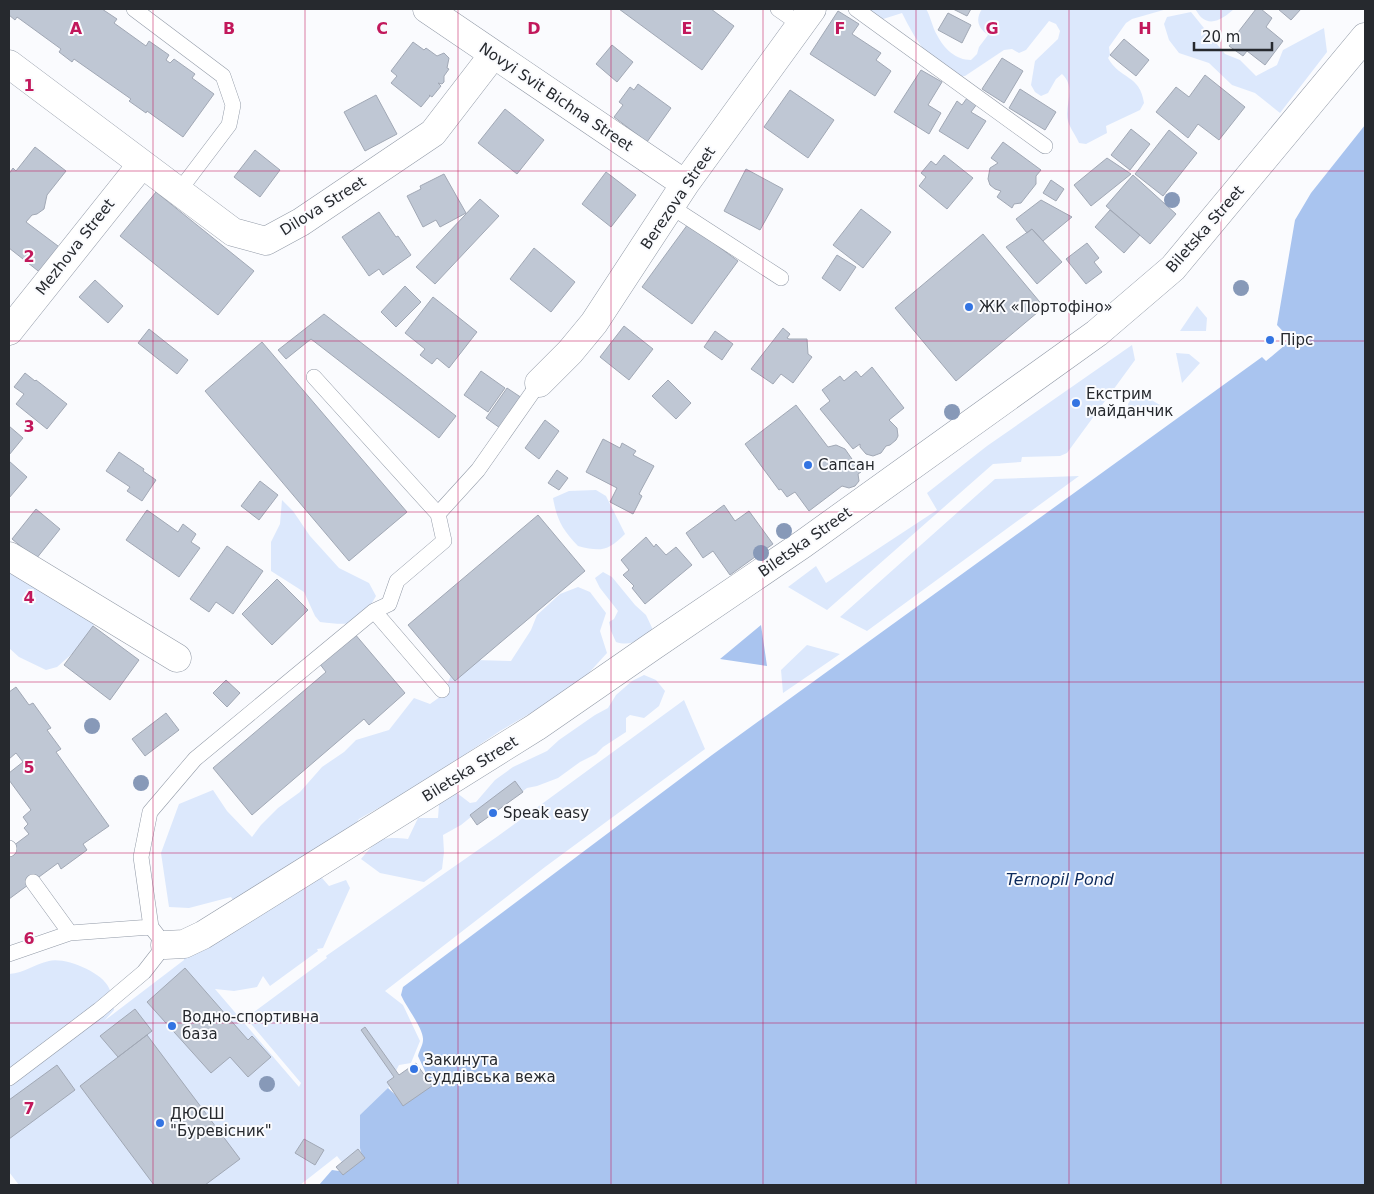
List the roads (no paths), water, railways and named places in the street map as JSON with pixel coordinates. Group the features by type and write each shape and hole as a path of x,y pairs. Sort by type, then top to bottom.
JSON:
{"street":[{"name":"Novyi Svit Bichna Street","path":"427,9 685,184"},
{"name":"Berezova Street","path":"539,383 570,352 594,323 685,184 807,17"},
{"name":"Biletska Street","path":"158,936 184,944 203,935 536,727 803,544 1097,333 1173,268 1365,37"},
{"name":"Dilova Street","path":"9,64 233,232 266,241 302,222 433,133 493,55"},
{"name":"Mezhova Street","path":"9,332 142,164"},
{"path":"9,556 177,658"}],"lane":[{"path":"134,9 223,76 233,105 229,125 179,191"},
{"path":"778,9 807,17"},
{"path":"856,9 1045,146"},
{"path":"670,206 781,278"},
{"path":"9,1078 100,1010 144,972 158,936 142,857 150,812 195,759 374,611 389,604 397,581 444,541 438,514 314,376"},
{"path":"438,514 478,470 539,383"},
{"path":"374,611 442,690"},
{"path":"33,882 70,933"},
{"path":"9,954 70,933 158,936"}],"water":[{"name":"Ternopil Pond","path":"1365,125 1365,1185 319,1185 332,1170 346,1172 363,1159 360,1148 360,1115 388,1088 404,1103 431,1084 418,1056 423,1042 423,1035 401,995 403,987 712,755 1262,357 1266,361 1291,340 1277,325 1295,220 1311,193"},
{"path":"761,625 767,666 720,659"}],"place":[{"name":"ЖК «Портофіно»","path":"969,307"},
{"name":"Пірс","path":"1270,340"},
{"name":"Екстрим майданчик","path":"1076,403"},
{"name":"Сапсан","path":"808,465"},
{"name":"Speak easy","path":"493,813"},
{"name":"Водно-спортивна база","path":"172,1026"},
{"name":"Закинута суддівська вежа","path":"414,1069"},
{"name":"ДЮСШ \"Буревісник\"","path":"160,1123"}]}
